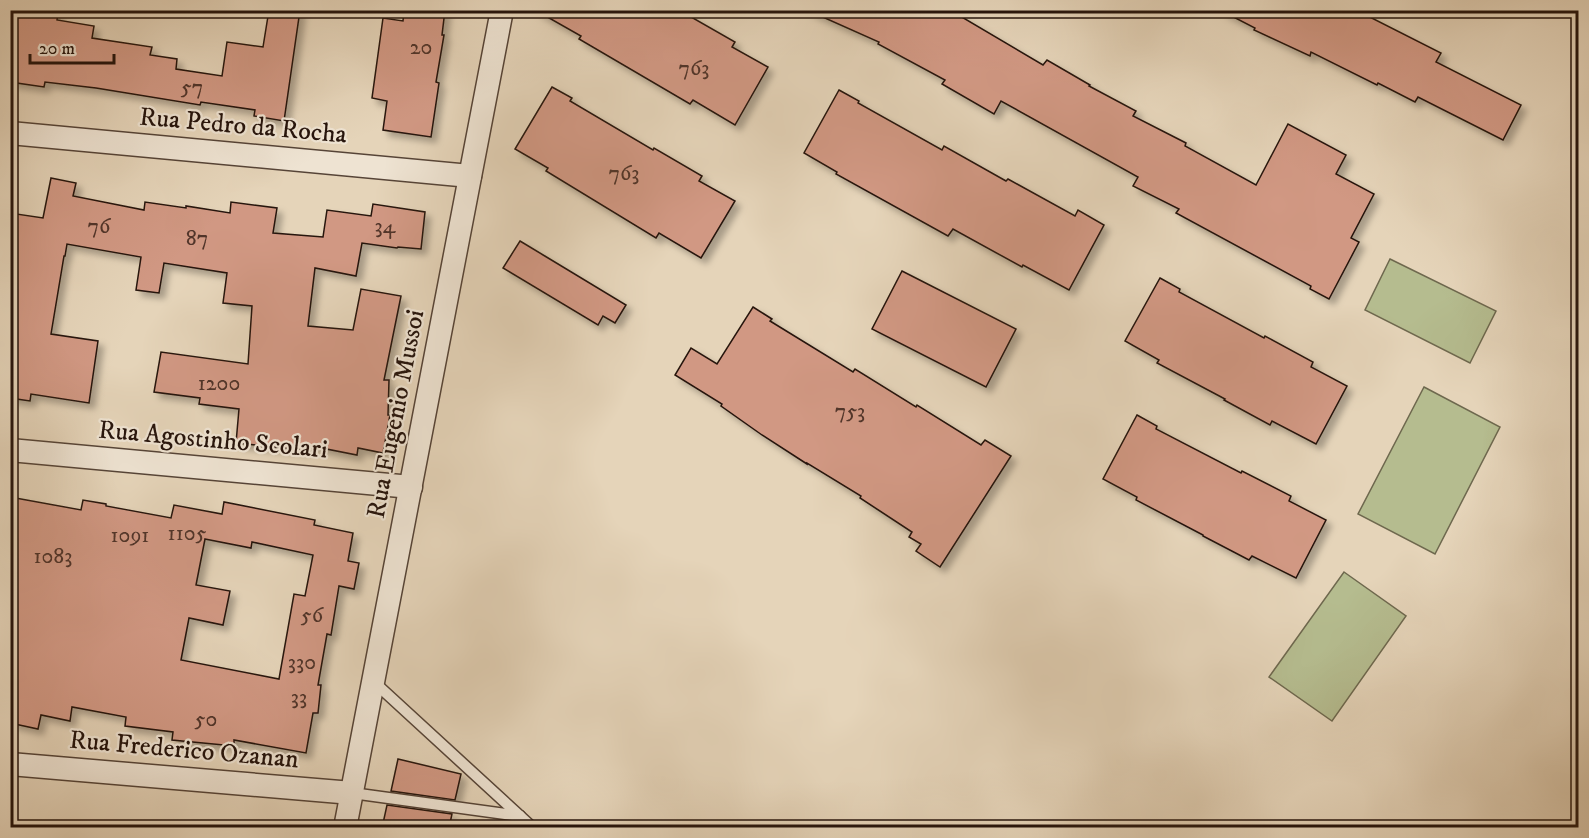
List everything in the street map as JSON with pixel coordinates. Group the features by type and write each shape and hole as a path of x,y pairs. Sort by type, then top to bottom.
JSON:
{"street":[{"name":"Rua Eugenio Mussoi","path":"345,828 502,10"},
{"name":"Rua Pedro da Rocha","path":"10,133 470,176"},
{"name":"Rua Agostinho Scolari","path":"10,450 411,487"},
{"name":"Rua Frederico Ozanan","path":"10,764 352,793"}],"lane":[{"path":"374,681 533,828"},
{"path":"352,793 520,816"}],"green space":[{"path":"1390,259 1496,311 1470,363 1365,310"},
{"path":"1424,387 1500,427 1435,554 1358,514"},
{"path":"1344,572 1406,616 1332,721 1269,677"}],"building":[{"path":"14,10 36,10 58,14 57,20 94,26 92,38 152,47 150,55 177,59 176,69 222,76 227,42 263,47 269,10 300,10 284,121 254,116 255,110 201,102 200,105 45,82 44,87 10,82 17,38 10,37"},
{"path":"404,10 445,10 442,35 444,35 436,82 439,83 431,137 383,130 387,101 372,98 383,18 403,21"},
{"path":"535,10 679,10 735,42 732,47 768,67 735,125 693,100 690,104 579,39 581,36"},
{"path":"807,10 950,10 1043,65 1047,60 1136,111 1133,116 1186,143 1185,146 1256,185 1288,124 1346,155 1336,174 1374,194 1351,238 1359,242 1329,299 1310,289 1311,286 1176,213 1179,209 1133,186 1138,177 1001,101 994,114 942,84 945,80 878,44 879,42"},
{"path":"1220,10 1356,10 1441,53 1436,62 1521,105 1503,140 1418,97 1415,102 1311,52 1310,56 1254,30 1255,28"},
{"path":"552,87 572,98 570,101 702,176 699,181 735,201 701,258 659,233 656,238 546,171 548,168 515,149"},
{"path":"839,90 942,150 944,146 1075,216 1078,210 1104,225 1069,290 953,229 948,236 836,174 837,172 804,153"},
{"path":"51,178 76,183 73,196 144,210 145,202 230,213 231,202 277,208 273,233 323,237 327,210 371,216 373,204 425,212 421,249 362,243 356,276 315,268 308,326 353,330 361,289 401,296 384,380 389,380 388,415 390,415 383,453 358,448 357,455 306,445 305,450 236,443 239,409 199,404 200,398 154,392 161,352 248,364 252,306 223,303 227,273 164,263 159,293 136,290 141,257 67,244 51,334 98,341 89,403 31,394 30,401 10,398 10,213 43,218"},
{"path":"520,241 626,305 615,323 603,316 598,325 503,268"},
{"path":"902,271 1016,329 986,387 872,329"},
{"path":"1160,278 1180,289 1179,292 1313,362 1311,367 1347,386 1316,444 1272,421 1270,425 1157,363 1159,360 1125,341"},
{"path":"753,307 772,319 770,321 853,372 855,369 981,445 985,440 1011,456 940,567 916,551 921,544 909,537 912,532 860,498 861,496 762,435 721,406 722,404 675,375 691,348 717,364"},
{"path":"1137,415 1157,426 1156,429 1291,496 1289,501 1326,520 1296,578 1252,556 1249,560 1136,500 1137,497 1103,479"},
{"path":"10,497 81,510 83,500 171,518 174,505 222,514 224,502 315,520 314,525 353,533 348,561 359,563 354,589 339,586 331,635 327,634 318,685 321,685 318,713 313,713 306,753 234,740 234,746 172,740 173,732 125,726 126,717 72,707 70,721 41,715 38,729 10,723","holes":["205,539 251,548 252,542 313,555 305,596 294,594 279,679 181,660 189,618 223,625 230,591 196,585"]},
{"path":"398,759 461,774 455,800 391,791"},
{"path":"387,805 452,814 449,828 382,828"}]}
